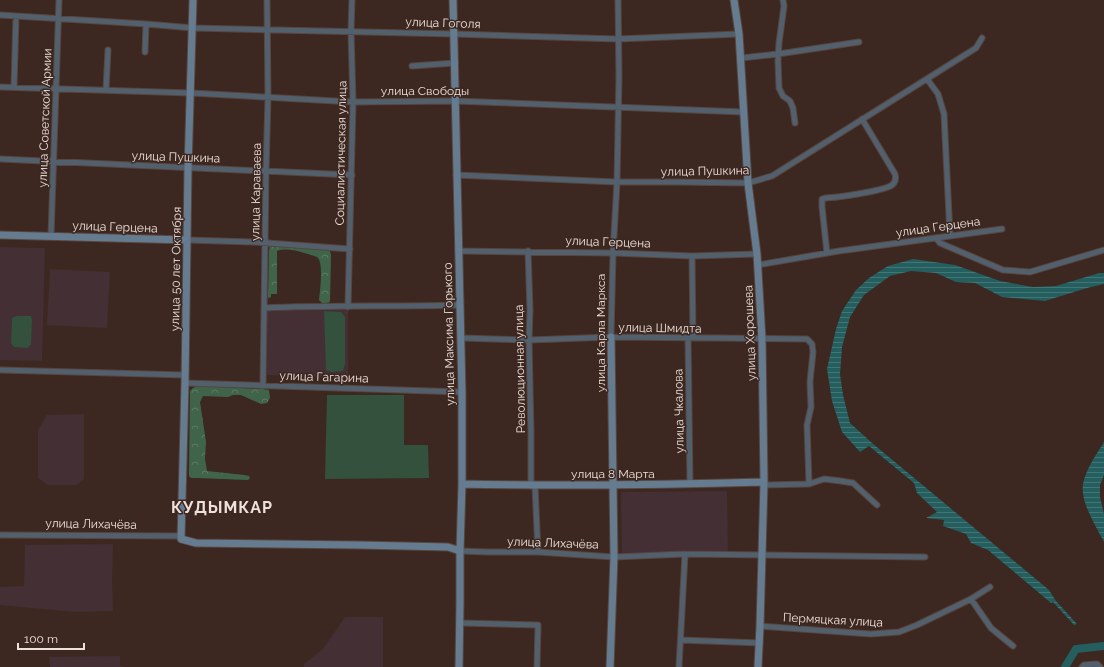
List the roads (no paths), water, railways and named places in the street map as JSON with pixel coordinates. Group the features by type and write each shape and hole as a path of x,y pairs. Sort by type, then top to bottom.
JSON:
{"street":[{"name":"улица Советской Армии","path":"51,236 59,0"},
{"name":"улица 50 лет Октября","path":"181,537 188,168 193,0"},
{"name":"улица Караваева","path":"263,385 268,97 266,30 267,0"},
{"name":"Социалистическая улица","path":"348,307 353,102 351,31 352,0"},
{"name":"улица Максима Горького","path":"453,0 462,392 460,624 458,667"},
{"name":"улица Карла Маркса","path":"610,667 614,557 610,337 617,182 618,0"},
{"name":"улица Хорошева","path":"734,0 740,34 748,183 758,265 762,339 764,484 760,643 758,667"},
{"path":"783,0 784,6 778,54 779,88 783,96 790,101 793,108 795,123"},
{"name":"улица Гоголя","path":"0,15 192,28 266,30 618,39 740,34"},
{"path":"14,87 16,16"},
{"path":"145,52 146,24"},
{"name":"улица Пушкина","path":"456,176 617,182 748,183 772,176 976,48 982,38"},
{"path":"741,58 859,42"},
{"path":"106,90 108,50"},
{"path":"412,66 455,63"},
{"path":"927,78 938,94 944,114 950,236"},
{"name":"улица Свободы","path":"0,87 190,93 353,102 455,101 744,112"},
{"path":"827,253 822,199 825,197 838,197 883,189 893,184 896,180 895,174 862,120"},
{"name":"улица Пушкина","path":"0,160 352,175"},
{"name":"улица Герцена","path":"758,265 827,253 1002,229"},
{"name":"улица Герцена","path":"0,235 187,240 350,249"},
{"path":"936,238 940,243 1003,270 1030,272 1104,250"},
{"name":"улица Герцена","path":"458,252 528,251 692,256 757,254"},
{"name":"Революционная улица","path":"528,251 531,433 538,552"},
{"name":"улица Чкалова","path":"690,484 690,338 692,256"},
{"path":"264,308 460,304"},
{"name":"улица Шмидта","path":"461,338 529,340 610,337 807,339 812,344 813,352 810,382 811,408 807,425 809,484"},
{"path":"0,370 185,375"},
{"name":"улица Гагарина","path":"185,383 462,392"},
{"path":"764,484 809,484 824,479 852,483 877,505"},
{"name":"улица 8 Марта","path":"462,484 533,486 764,484"},
{"name":"улица Лихачёва","path":"0,535 181,537 196,543 448,547 460,550 488,552 538,552 614,557 685,554 925,557"},
{"path":"679,667 685,554"},
{"name":"Пермяцкая улица","path":"760,626 871,634 899,632 971,599 990,587"},
{"path":"971,599 991,628 1013,646"},
{"path":"460,624 538,625 537,667"},
{"path":"681,640 760,643"},
{"path":"1082,667 1084,665 1098,665"}],"water":[{"path":"913,259 955,265 1000,281 1033,287 1056,286 1099,273 1104,273 1104,284 1045,301 1002,297 975,283 956,282 936,273 911,271 890,276 864,295 850,317 842,347 840,374 843,395 850,423 1049,590 1056,601 1077,624 1074,625 1053,602 1051,603 988,550 971,543 966,534 943,526 944,520 926,518 937,512 917,493 914,483 869,446 860,452 842,432 832,401 827,369 836,329 842,311 856,290 869,278 888,266"},
{"path":"1104,442 1104,475 1100,485 1100,497 1104,514 1104,542 1086,506 1083,484 1086,473"}],"waterway":[{"path":"1065,667 1076,649 1104,646"}],"district":[{"name":"КУДЫМКАР","path":"222,507"}]}
